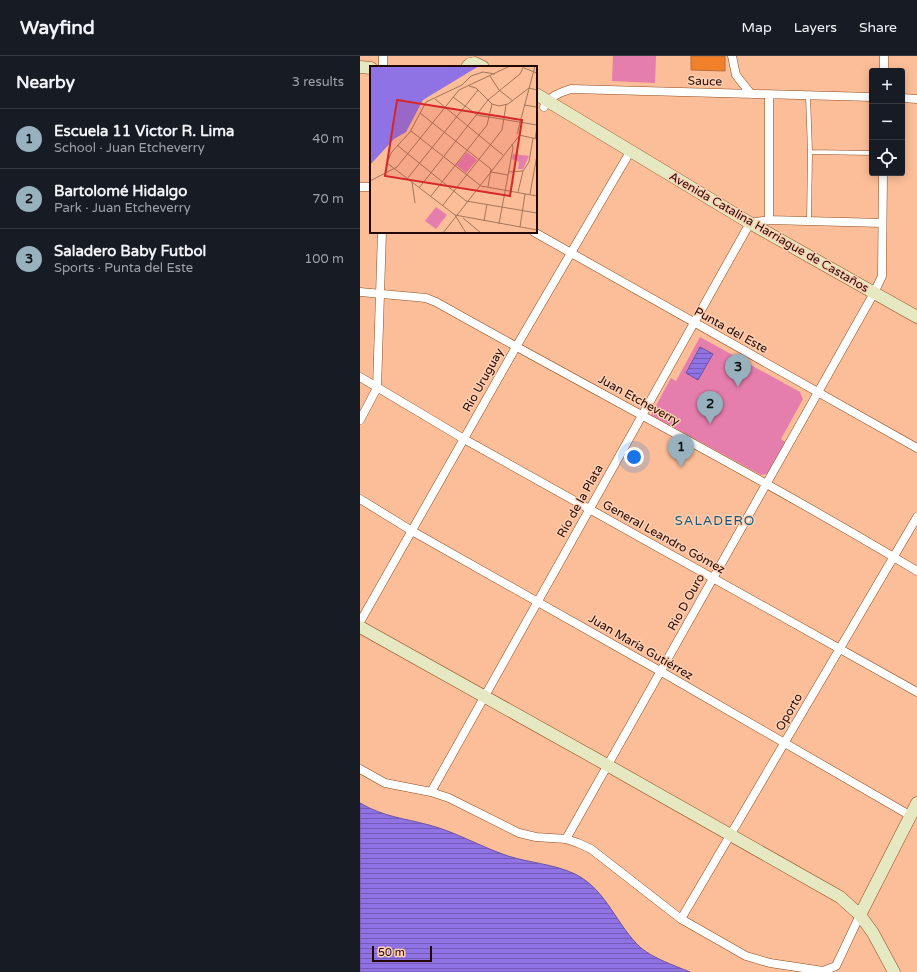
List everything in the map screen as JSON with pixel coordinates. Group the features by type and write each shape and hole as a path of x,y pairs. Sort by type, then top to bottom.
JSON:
{"street":[{"path":"732,56 736,75 751,94"},
{"path":"884,56 884,68"},
{"path":"360,67 370,68"},
{"name":"Sauce","path":"543,104 560,93 571,89 869,97"},
{"name":"Avenida Catalina Harriague de Castaños","path":"537,95 543,104 626,149 750,222 917,317"},
{"path":"769,95 769,220"},
{"path":"905,98 917,98"},
{"name":"Río Uruguay","path":"360,622 570,252 626,149"},
{"name":"Rio D Ouro","path":"566,839 874,293 882,276 883,176"},
{"path":"750,222 769,220 882,223"},
{"name":"Río de la Plata","path":"430,792 750,222"},
{"path":"360,420 377,388 382,233"},
{"name":"Punta del Este","path":"536,233 917,448"},
{"name":"Juan Etcheverry","path":"360,292 426,298 436,302 766,483 917,571"},
{"name":"General Leandro Gómez","path":"360,377 464,439 917,692"},
{"name":"Juan María Gutiérrez","path":"360,499 412,531 660,671 911,816"},
{"name":"Oporto","path":"681,919 917,517"},
{"path":"360,627 608,765 840,897 860,916 873,934 894,972"},
{"path":"360,769 385,783 430,792 449,798 519,833 536,837 566,839 578,842 591,849 681,919 746,956 770,963 823,972 836,966 917,804"}],"lane":[{"path":"808,96 810,152 809,221"},
{"path":"810,152 869,153"}],"shaded area":[{"path":"613,56 656,56 655,83 612,81"},
{"path":"700,337 800,392 803,399 781,439 785,442 767,474 761,475 651,415 671,378 676,381"},
{"path":"700,347 713,354 698,380 686,373"},
{"path":"360,803 394,817 439,828 508,856 559,868 575,874 595,889 632,939 641,948 658,959 690,972 360,972"}],"building":[{"path":"691,56 725,56 725,71 691,70"}],"place":[{"name":"Saladero Baby Futbol","path":"738,387"},
{"name":"Bartolomé Hidalgo","path":"710,424"},
{"name":"Escuela 11 Victor R. Lima","path":"681,467"}],"district":[{"name":"SALADERO","path":"715,521"}]}
